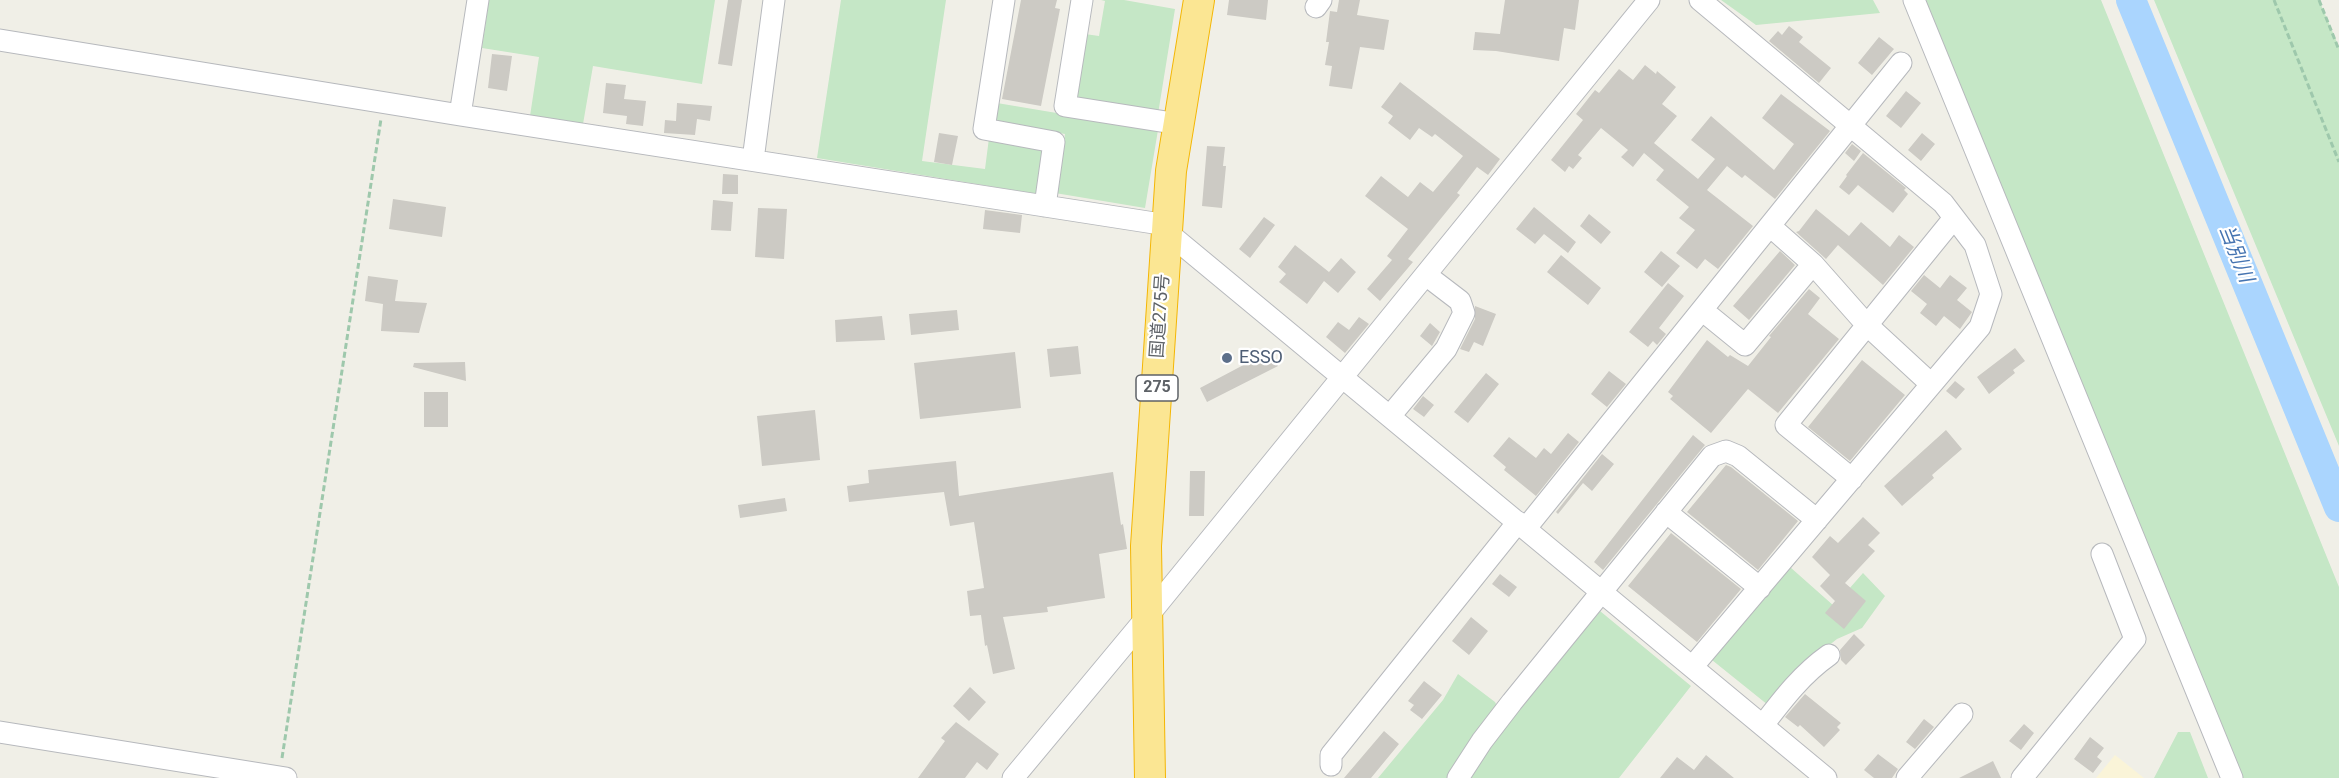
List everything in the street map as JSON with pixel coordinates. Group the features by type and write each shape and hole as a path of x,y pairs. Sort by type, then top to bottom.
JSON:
{"highway":[{"name":"国道275号","path":"1150,778 1146,546 1171,171 1199,0"}],"street":[{"path":"460,115 478,0"},
{"path":"753,160 774,0"},
{"path":"1004,0 984,129 1054,142 1045,206"},
{"path":"1082,0 1065,106 1179,124"},
{"path":"1013,778 1147,617 1649,0"},
{"path":"1693,666 1980,327 1991,294 1975,245 1943,203 1700,0"},
{"path":"1914,0 2232,778"},
{"path":"0,40 460,115 1045,206 1167,228 1342,377 1827,778"},
{"path":"1331,765 1331,755 1702,310 1901,63"},
{"path":"1852,479 1786,425 1954,218"},
{"path":"1770,226 1813,264 1866,324 1931,384"},
{"path":"1702,310 1745,345 1813,264"},
{"path":"1390,416 1446,349 1464,313 1460,301 1426,274"},
{"path":"1458,778 1482,741 1712,456 1726,452 1738,456 1816,520"},
{"path":"1666,512 1760,588"},
{"path":"2022,778 2135,639 2102,554"},
{"path":"1763,725 1796,683 1812,667 1829,655"},
{"path":"1907,778 1962,714"},
{"path":"0,732 282,778"}],"path":[{"path":"2274,0 2339,162"},
{"path":"2319,0 2339,50"},
{"path":"282,778 384,102"}],"green space":[{"path":"489,0 715,0 702,84 593,66 583,124 530,116 539,57 482,48"},
{"path":"841,0 946,0 922,161 985,169 989,138 1043,148 1038,194 817,158"},
{"path":"1101,0 1124,0 1175,9 1158,114 1074,100 1085,34 1099,36 1105,1"},
{"path":"1721,0 1873,0 1880,13 1756,25"},
{"path":"1921,0 2101,0 2339,587 2339,778 2240,778"},
{"path":"2154,0 2319,0 2339,47 2339,446"},
{"path":"997,103 1158,130 1145,208 1055,193 1065,134 994,122"},
{"path":"1790,567 1834,606 1863,573 1885,596 1862,628 1837,639 1808,662 1768,705 1712,660"},
{"path":"1600,611 1691,686 1619,778 1467,778 1486,751"},
{"path":"1458,674 1495,702 1498,708 1455,778 1378,778 1443,700"},
{"path":"2178,732 2190,732 2208,778 2154,778"}],"sand":[{"path":"2115,755 2144,778 2096,778"}],"building":[{"path":"728,0 742,0 732,66 718,64"},
{"path":"1021,0 1057,0 1055,8 1060,9 1041,106 1002,99"},
{"path":"1229,0 1268,0 1266,20 1227,15"},
{"path":"1339,0 1360,0 1357,15 1389,20 1384,50 1360,47 1352,89 1329,86 1332,66 1325,65 1329,42 1326,42 1330,11 1337,12"},
{"path":"1505,0 1579,0 1575,30 1564,28 1559,61 1496,51 1473,50 1475,32 1500,34"},
{"path":"1789,26 1803,37 1799,42 1831,68 1819,83 1769,41 1778,31 1782,35"},
{"path":"1879,37 1894,49 1872,75 1858,63"},
{"path":"492,54 512,56 507,91 488,88"},
{"path":"1645,65 1656,74 1657,71 1676,87 1662,104 1677,116 1654,143 1698,179 1715,159 1691,140 1711,116 1774,170 1794,144 1762,118 1781,94 1830,131 1775,199 1745,175 1742,178 1727,166 1707,190 1753,226 1718,269 1705,259 1697,269 1676,253 1695,230 1679,218 1689,207 1656,180 1664,170 1644,153 1633,167 1621,157 1628,150 1601,128 1578,155 1582,158 1573,169 1569,166 1565,172 1551,160 1583,120 1576,114 1595,90 1599,93 1619,69 1633,80"},
{"path":"1400,82 1500,159 1488,175 1477,167 1457,193 1460,195 1408,259 1413,262 1380,301 1367,289 1392,260 1387,256 1408,229 1365,196 1381,176 1408,197 1420,182 1433,192 1463,156 1435,134 1432,137 1419,128 1410,140 1388,123 1393,116 1381,107"},
{"path":"606,83 626,85 624,99 646,101 643,126 626,124 627,116 603,113"},
{"path":"1906,91 1921,103 1901,128 1886,116"},
{"path":"677,103 712,106 710,121 697,119 695,135 664,133 665,120 676,121"},
{"path":"939,133 958,136 952,165 934,162"},
{"path":"1922,133 1935,144 1921,161 1908,150"},
{"path":"1852,144 1861,151 1854,161 1845,153"},
{"path":"1207,146 1225,147 1223,166 1226,166 1222,208 1202,206"},
{"path":"1863,153 1906,188 1904,190 1908,194 1893,213 1858,185 1849,195 1839,187"},
{"path":"723,174 738,175 738,194 722,194"},
{"path":"393,199 446,207 442,237 389,229"},
{"path":"713,200 733,202 731,231 711,230"},
{"path":"1534,207 1576,242 1568,253 1544,234 1535,244 1516,229"},
{"path":"758,208 787,209 784,259 755,257"},
{"path":"1816,209 1849,236 1861,222 1890,247 1899,235 1914,247 1883,285 1838,245 1826,259 1796,232"},
{"path":"985,210 1022,215 1020,233 983,229"},
{"path":"1589,214 1611,232 1601,244 1580,226"},
{"path":"1264,217 1275,225 1250,258 1239,249"},
{"path":"1295,245 1329,272 1341,258 1356,272 1338,293 1324,281 1307,304 1279,282 1286,274 1278,267"},
{"path":"1661,251 1680,266 1662,287 1644,272"},
{"path":"1780,251 1795,265 1749,320 1733,306"},
{"path":"1561,255 1601,288 1588,305 1547,272"},
{"path":"1924,275 1940,288 1950,275 1967,288 1957,300 1972,312 1960,329 1944,316 1936,326 1920,313 1927,304 1911,291"},
{"path":"368,276 398,280 395,301 427,303 419,333 381,331 383,304 365,301"},
{"path":"1668,283 1684,296 1659,328 1666,334 1657,345 1653,341 1648,347 1629,332"},
{"path":"1809,289 1820,298 1808,314 1839,339 1778,413 1748,389 1711,433 1670,399 1673,396 1668,392 1707,340 1728,357 1730,355 1748,366 1771,337 1769,336"},
{"path":"1475,306 1496,314 1483,346 1474,342 1469,352 1460,349 1475,319"},
{"path":"957,310 959,330 911,335 909,314"},
{"path":"882,316 885,340 836,342 835,320"},
{"path":"1359,317 1369,324 1345,353 1326,337 1338,322 1349,330"},
{"path":"1430,323 1440,332 1432,346 1420,336"},
{"path":"1078,346 1081,374 1050,377 1047,349"},
{"path":"2015,348 2025,361 2013,370 2015,373 1989,394 1977,377"},
{"path":"1270,351 1278,366 1207,402 1200,388"},
{"path":"1015,352 1021,408 920,419 914,363"},
{"path":"1862,360 1905,395 1850,461 1808,427"},
{"path":"465,362 466,381 413,367 414,363"},
{"path":"1609,371 1626,384 1607,407 1591,394"},
{"path":"1486,373 1499,384 1468,423 1454,412"},
{"path":"1955,381 1965,389 1956,399 1946,391"},
{"path":"424,392 448,392 448,427 424,427"},
{"path":"1423,396 1434,405 1424,417 1413,409"},
{"path":"815,410 820,460 762,466 757,416"},
{"path":"1946,430 1962,449 1932,475 1934,478 1902,506 1884,486"},
{"path":"1568,433 1579,442 1536,496 1504,470 1506,467 1493,456 1509,437 1536,458 1544,448 1551,454"},
{"path":"1693,435 1705,445 1603,570 1594,562"},
{"path":"1602,454 1614,464 1592,491 1583,483 1558,514 1556,512"},
{"path":"956,461 959,496 1113,472 1127,549 1099,554 1105,598 1047,607 1048,612 1003,617 1015,669 993,674 987,645 985,646 981,615 970,616 967,591 984,588 974,522 950,526 944,492 849,502 847,486 869,483 868,470"},
{"path":"1726,465 1798,521 1758,570 1687,512"},
{"path":"1190,471 1205,471 1204,516 1189,516"},
{"path":"785,498 787,511 740,518 738,505"},
{"path":"1863,517 1880,533 1868,545 1875,551 1845,583 1866,601 1844,629 1825,613 1835,601 1820,586 1830,575 1812,557 1830,536 1838,543"},
{"path":"1671,533 1741,589 1697,642 1628,586"},
{"path":"1500,574 1517,587 1509,597 1492,584"},
{"path":"1471,617 1488,631 1469,655 1452,641"},
{"path":"1854,634 1865,645 1846,665 1841,660 1840,650"},
{"path":"1424,681 1442,695 1422,719 1410,710 1414,705 1408,701"},
{"path":"970,687 986,702 969,721 953,706"},
{"path":"1805,694 1841,723 1837,727 1840,730 1824,747 1800,725 1798,727 1785,717"},
{"path":"1924,719 1934,727 1915,749 1906,742"},
{"path":"956,722 999,754 987,770 977,762 965,778 918,778 945,741 941,738"},
{"path":"2024,724 2034,733 2021,750 2009,741"},
{"path":"1384,731 1399,744 1371,778 1344,778"},
{"path":"2090,737 2104,748 2097,757 2102,761 2093,773 2074,759"},
{"path":"1878,754 1898,769 1892,778 1874,778 1864,770"},
{"path":"1706,755 1734,778 1660,778 1677,757 1694,770"},
{"path":"1993,761 2001,778 1959,778"}],"waterway":[{"name":"当別川","path":"2131,0 2339,507"}],"place":[{"name":"ESSO","path":"1227,358"}]}
